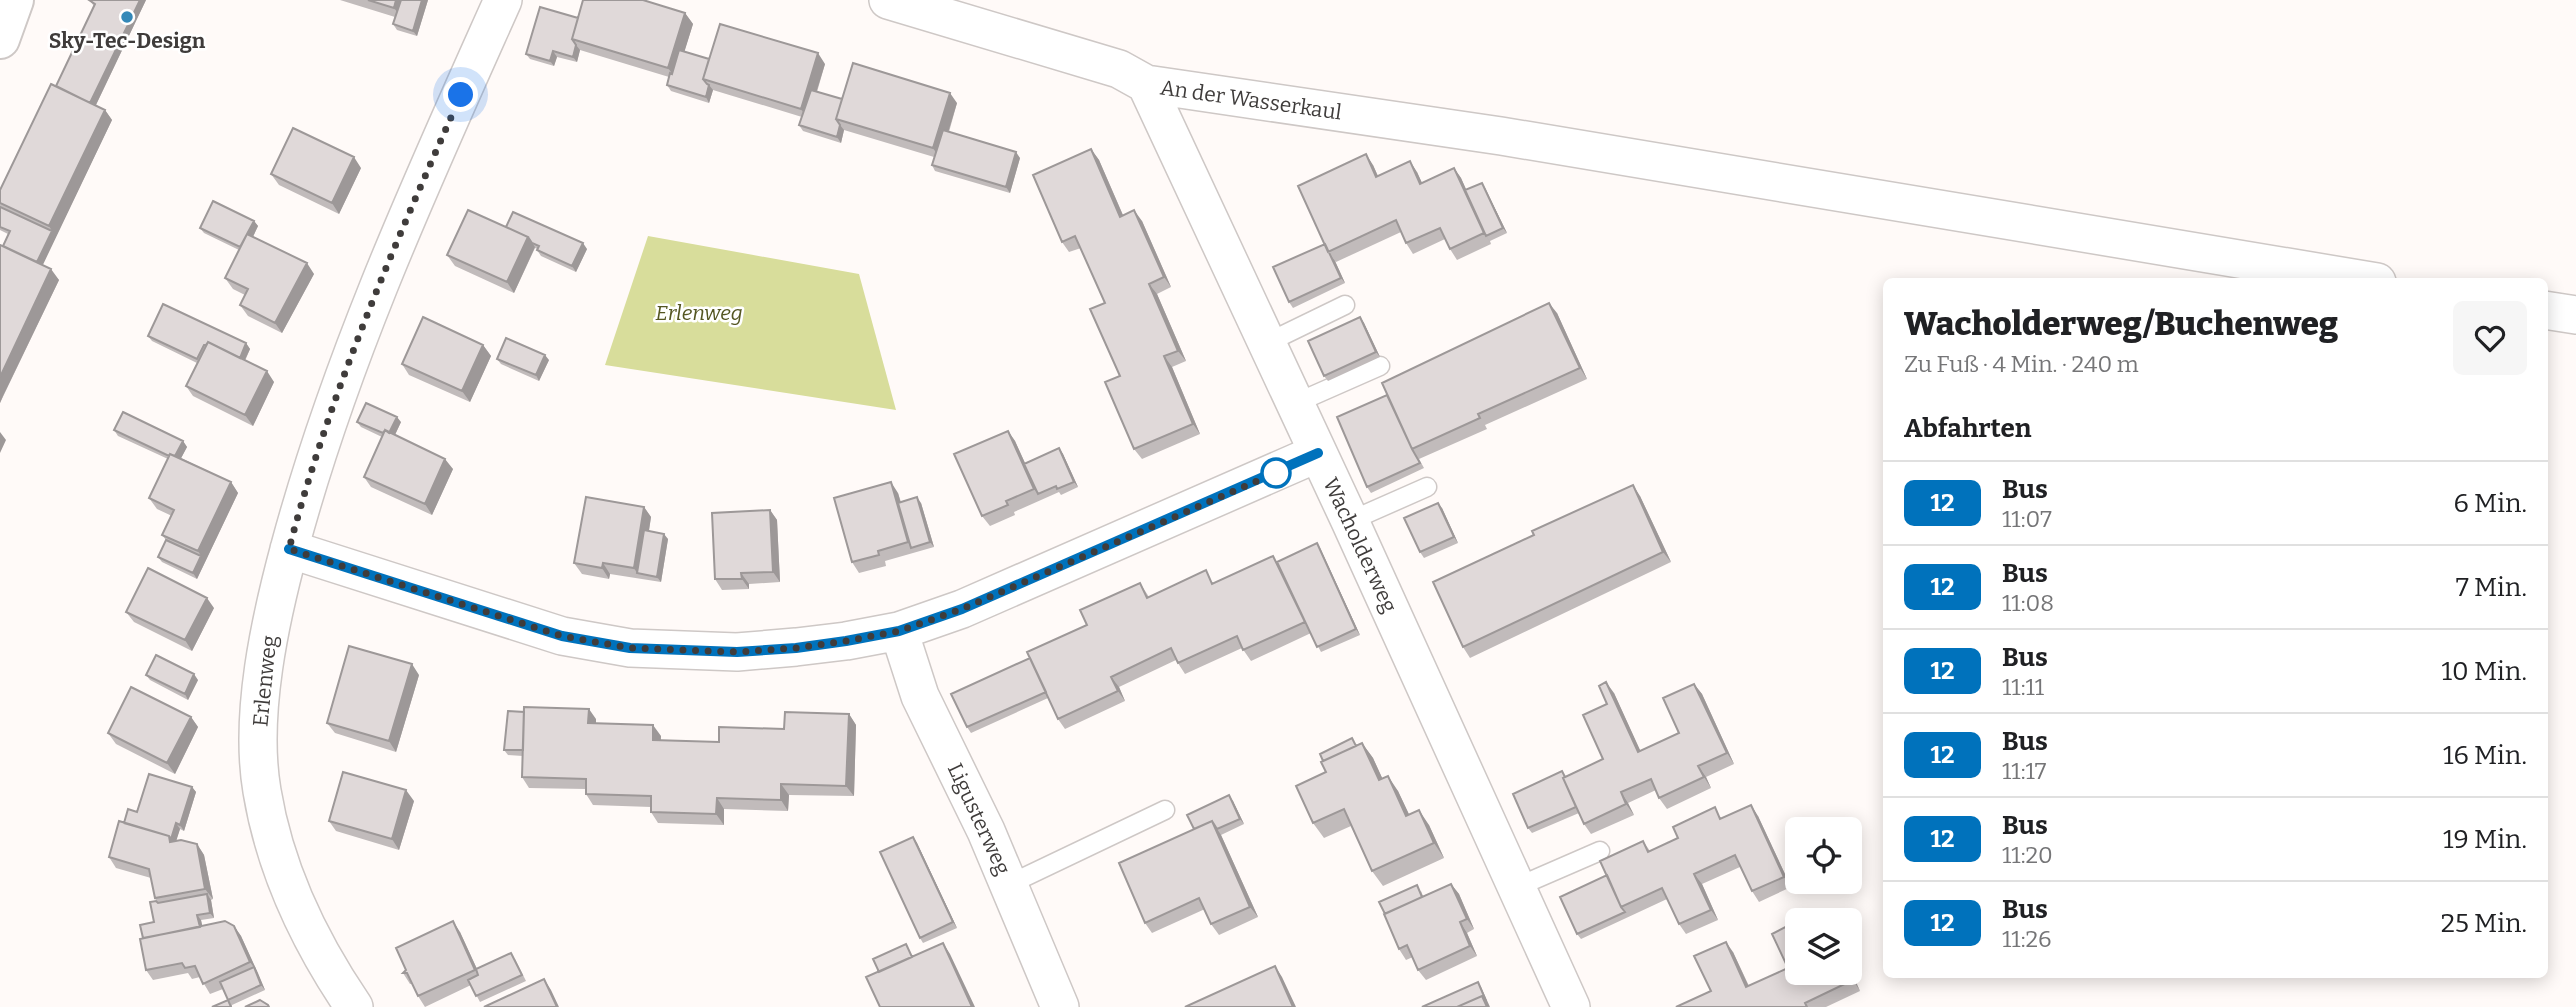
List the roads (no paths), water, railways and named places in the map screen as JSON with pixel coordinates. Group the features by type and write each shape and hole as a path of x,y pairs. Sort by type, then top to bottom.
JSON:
{"street":[{"path":"0,39 14,0"},
{"name":"Erlenweg","path":"354,1007 319,952 290,891 277,856 261,789 260,719 266,654 277,594 304,491 362,323 503,0"},
{"name":"An der Wasserkaul","path":"888,0 1119,69 1146,84 1501,136 2352,278"},
{"name":"Wacholderweg","path":"1146,84 1296,403 1571,1007"},
{"path":"2548,311 2576,315"},
{"path":"289,549 562,636 630,648 737,652 846,641 899,631 962,609 1318,453"},
{"name":"Ligusterweg","path":"899,631 920,696 1010,884 1060,1007"}],"lane":[{"path":"1267,342 1345,306"},
{"path":"1296,403 1380,366"},
{"path":"1350,521 1427,487"},
{"path":"1010,884 1165,810"},
{"path":"1517,887 1600,851"}],"place":[{"name":"Sky-Tec-Design","path":"127,17"}]}
